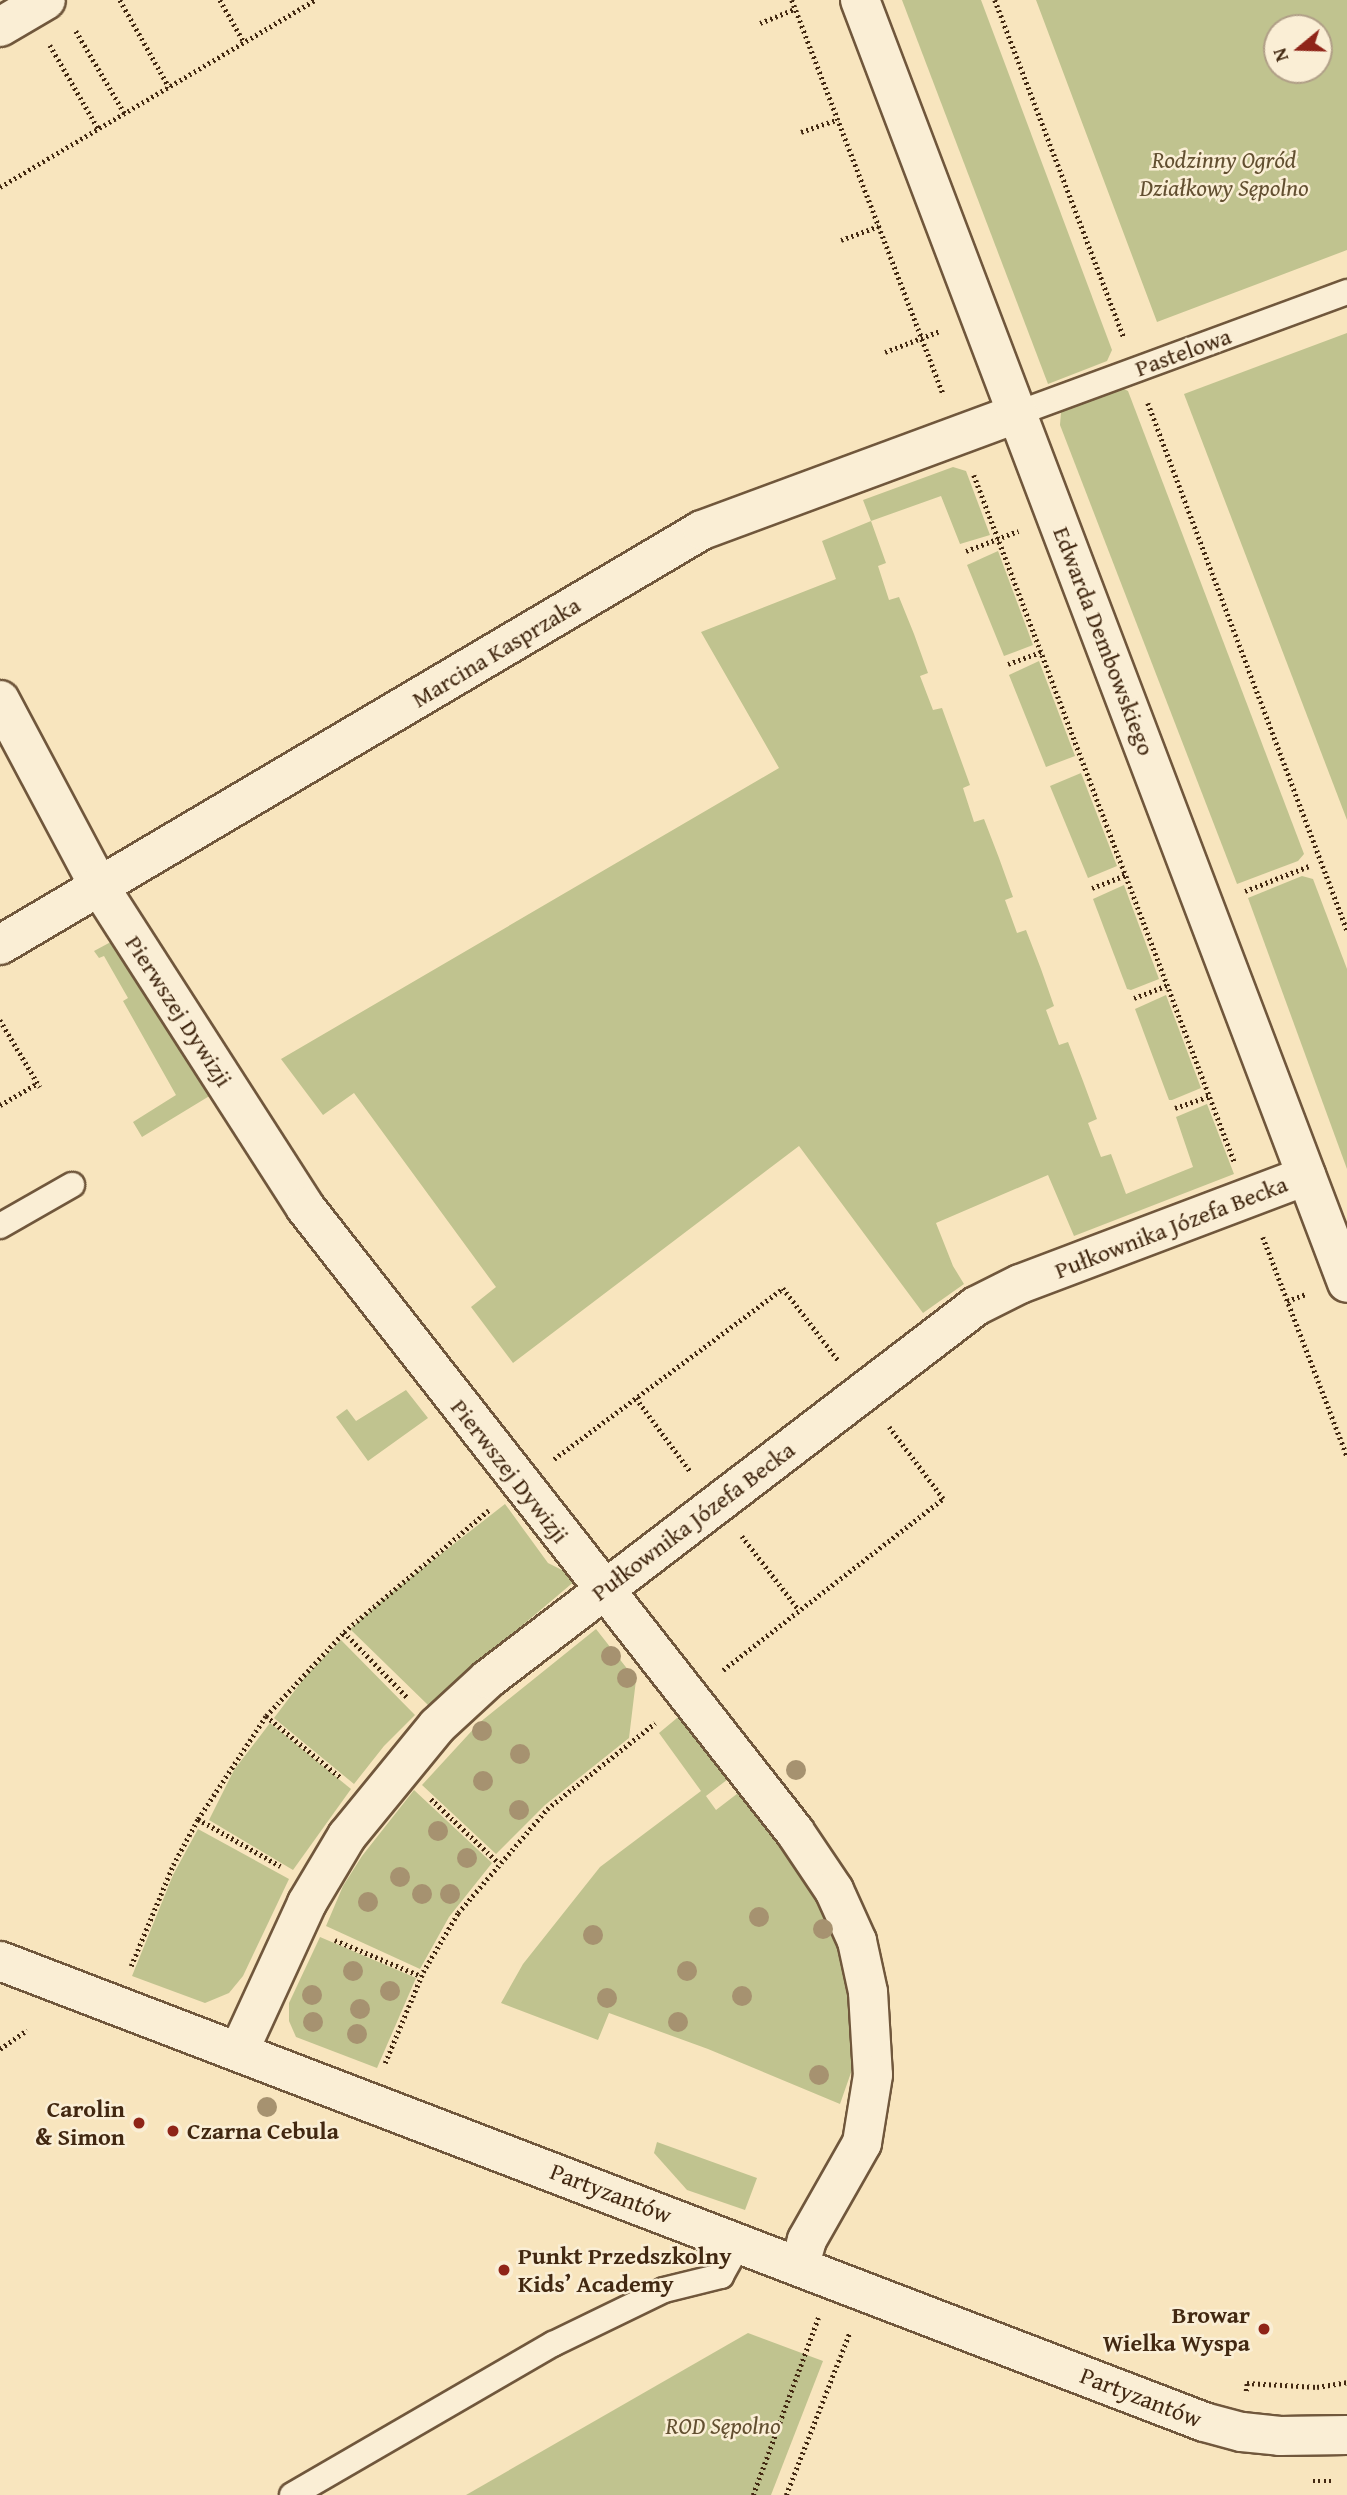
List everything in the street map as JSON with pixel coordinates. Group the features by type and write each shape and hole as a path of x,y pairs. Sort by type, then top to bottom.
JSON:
{"street":[{"name":"Edwarda Dembowskiego","path":"860,0 1306,1176 1331,1286"},
{"path":"0,27 59,13"},
{"name":"Marcina Kasprzaka","path":"0,945 702,530 1018,412"},
{"name":"Pierwszej Dywizji","path":"0,699 99,886 305,1207 795,1832 834,1889 857,1941 868,1992 873,2075 862,2143 807,2240 833,2278"},
{"name":"Pułkownika Józefa Becka","path":"239,2051 307,1903 347,1836 386,1784 437,1726 488,1679 976,1306 1020,1284 1306,1176"},
{"name":"Partyzantów","path":"1,1964 239,2051 1204,2421 1242,2432 1280,2437 1347,2435"}],"lane":[{"name":"Pastelowa","path":"1018,412 1347,292"},
{"path":"0,1226 72,1185"},
{"path":"292,2495 553,2344 664,2290 721,2277 740,2242"}],"path":[{"path":"120,0 170,88"},
{"path":"220,0 244,42"},
{"path":"0,187 315,0"},
{"path":"792,0 948,406"},
{"path":"995,0 1347,930"},
{"path":"760,23 795,9"},
{"path":"59,13 125,114"},
{"path":"47,40 99,130"},
{"path":"801,132 838,119"},
{"path":"841,240 879,226"},
{"path":"885,352 949,327"},
{"path":"972,468 1347,1455"},
{"path":"966,551 1025,528"},
{"path":"1007,664 1041,652"},
{"path":"1206,908 1309,866"},
{"path":"1092,888 1126,875"},
{"path":"1133,998 1167,985"},
{"path":"0,1020 39,1085 0,1105"},
{"path":"1175,1108 1209,1096"},
{"path":"1287,1301 1331,1286"},
{"path":"125,1979 173,1865 237,1755 266,1716 344,1632 521,1485 783,1288 844,1367"},
{"path":"636,1398 698,1481"},
{"path":"381,2074 421,1976 458,1913 547,1809 943,1499 884,1419"},
{"path":"737,1529 799,1610"},
{"path":"344,1632 414,1705"},
{"path":"266,1716 347,1782"},
{"path":"424,1793 499,1863"},
{"path":"198,1819 288,1871"},
{"path":"328,1937 421,1976"},
{"path":"0,2049 27,2030"},
{"path":"753,2495 833,2278"},
{"path":"786,2495 833,2278"}],"green space":[{"path":"902,0 981,0 1112,350 1107,361 1048,384"},
{"name":"Rodzinny Ogród Działkowy Sępolno","path":"1036,0 1347,0 1347,250 1157,322"},
{"path":"1347,333 1347,820 1184,394"},
{"path":"1122,388 1128,391 1304,854 1298,861 1237,884 1060,425 1061,412 1068,407"},
{"path":"953,467 966,471 990,535 960,544 941,496 871,521 863,500"},
{"path":"871,521 886,563 878,566 889,600 899,597 914,634 928,673 920,676 933,710 942,708 970,785 963,788 974,822 984,819 1013,897 1005,900 1017,933 1026,930 1054,1006 1046,1010 1059,1045 1068,1042 1097,1119 1088,1123 1101,1157 1111,1154 1126,1194 1193,1167 1176,1117 1207,1104 1234,1174 1074,1236 1048,1175 936,1223 953,1266 964,1284 923,1313 799,1146 513,1363 471,1307 496,1287 354,1093 323,1115 281,1059 779,768 701,632 836,579 822,541"},
{"path":"998,551 1033,645 1004,656 967,565"},
{"path":"1039,661 1075,756 1046,767 1009,675"},
{"path":"1081,773 1117,866 1088,878 1050,786"},
{"path":"1302,876 1313,879 1347,969 1347,1169 1248,898"},
{"path":"1124,885 1159,979 1131,990 1127,989 1093,899"},
{"path":"122,936 216,1092 142,1137 133,1122 176,1095 123,1001 128,998 104,956 99,958 94,951"},
{"path":"1166,995 1201,1088 1172,1100 1169,1100 1135,1009"},
{"path":"406,1390 428,1418 368,1461 336,1417 347,1409 356,1421"},
{"path":"505,1504 548,1563 574,1576 576,1580 428,1705 350,1629 391,1593"},
{"path":"596,1629 636,1680 629,1738 545,1805 496,1854 422,1785 479,1723"},
{"path":"341,1640 415,1715 384,1746 354,1784 274,1718 305,1677"},
{"path":"683,1713 732,1776 706,1796 716,1810 742,1790 821,1896 850,1978 854,2064 840,2104 708,2049 609,2013 598,2040 501,2003 523,1964 600,1867 701,1791 659,1733"},
{"path":"270,1723 351,1789 293,1870 209,1820 234,1770"},
{"path":"414,1790 492,1863 449,1917 420,1969 326,1926 343,1886 362,1856"},
{"path":"198,1829 289,1879 243,1976 229,1993 205,2003 132,1976 173,1875"},
{"path":"320,1937 416,1978 377,2068 296,2037 289,2021 289,2003"},
{"path":"657,2142 757,2178 745,2210 687,2190 654,2153"},
{"name":"ROD Sępolno","path":"748,2333 823,2361 771,2495 466,2495"}],"place":[{"name":"Carolin & Simon","path":"139,2123"},
{"name":"Czarna Cebula","path":"173,2131"},
{"name":"Punkt Przedszkolny Kids’ Academy","path":"504,2270"},
{"name":"Browar Wielka Wyspa","path":"1264,2329"}]}
